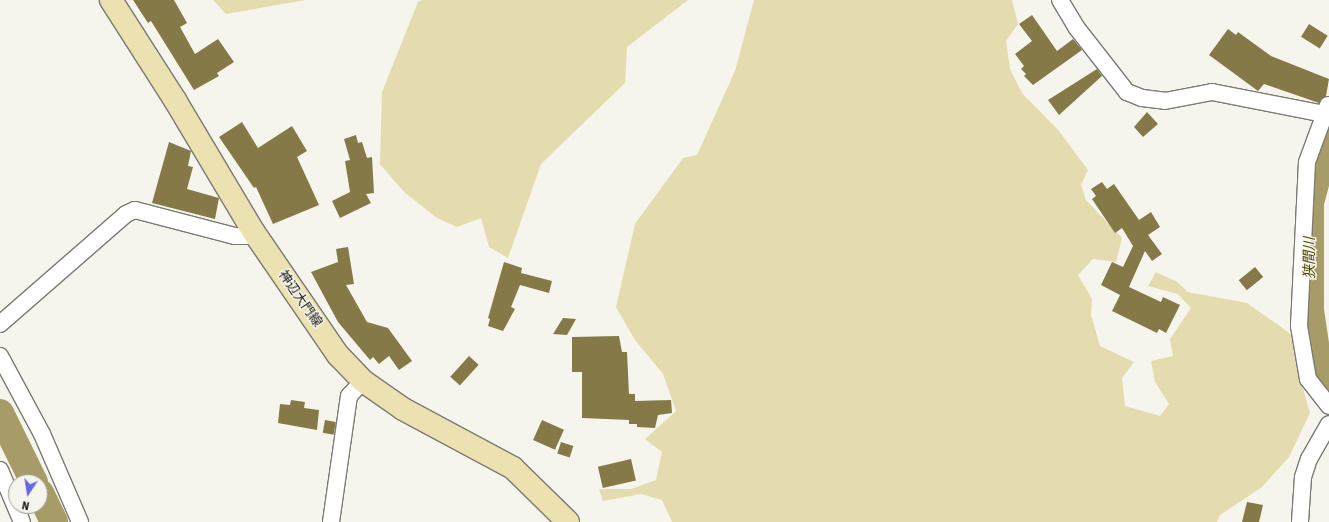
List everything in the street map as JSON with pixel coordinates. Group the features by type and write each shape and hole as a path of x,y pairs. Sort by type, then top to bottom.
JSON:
{"main road":[{"name":"神辺大門線","path":"111,0 253,231 338,355 363,381 403,409 513,468 568,522"}],"street":[{"path":"1060,0 1076,27 1127,92 1142,98 1164,101 1212,92 1328,111 1307,162 1299,326 1308,379 1329,406"},
{"path":"0,324 126,214 135,210 235,236 246,236 253,231"},
{"path":"0,356 42,434 80,522"},
{"path":"331,522 349,396 363,381"},
{"path":"1300,522 1303,477 1329,424"},
{"path":"0,470 22,522"}],"shaded area":[{"path":"213,0 306,0 226,14"},
{"path":"422,0 688,0 627,47 625,83 541,164 508,258 489,247 481,218 457,227 437,218 404,192 380,164 382,92 418,2"},
{"path":"754,0 1012,0 1018,24 1006,41 1010,69 1022,93 1059,131 1088,170 1081,185 1086,200 1122,238 1116,262 1093,259 1078,275 1092,299 1091,315 1100,346 1134,362 1122,378 1125,406 1160,416 1169,404 1155,382 1151,361 1173,356 1170,339 1191,308 1178,294 1148,286 1156,272 1177,282 1188,292 1247,303 1295,337 1300,378 1310,413 1289,457 1262,487 1220,515 1217,522 672,522 662,500 641,494 603,501 599,489 631,489 656,480 662,452 645,439 676,411 663,374 635,340 616,307 635,224 683,158 697,155 735,71"}],"building":[{"path":"133,0 174,0 187,23 180,27 195,54 218,39 234,62 217,73 219,76 194,90 151,21 148,23"},
{"path":"1032,15 1057,51 1073,39 1082,50 1033,85 1024,76 1026,74 1021,69 1024,66 1015,54 1032,41 1019,24"},
{"path":"1309,24 1328,36 1320,48 1301,37"},
{"path":"1228,29 1236,35 1238,32 1271,56 1329,79 1326,96 1319,103 1264,84 1258,91 1209,55"},
{"path":"1097,69 1102,76 1059,115 1048,100"},
{"path":"1147,112 1158,124 1143,137 1134,127"},
{"path":"242,122 258,148 292,126 307,151 297,157 319,205 273,224 256,187 254,188 219,137"},
{"path":"356,135 358,143 362,142 367,158 372,157 374,193 366,194 371,203 340,218 332,201 350,192 345,161 350,160 344,139"},
{"path":"169,142 191,151 188,166 193,167 187,189 219,198 215,219 152,203"},
{"path":"1102,182 1107,189 1114,184 1139,220 1151,212 1160,227 1148,235 1162,254 1152,261 1145,251 1129,287 1161,302 1163,297 1180,305 1166,333 1159,329 1157,333 1112,311 1120,295 1101,285 1112,262 1123,267 1133,246 1122,228 1115,233 1092,199 1096,196 1091,189"},
{"path":"348,247 354,284 346,285 367,322 388,328 412,361 399,370 389,356 379,364 373,357 370,360 338,322 311,272 338,262 336,249"},
{"path":"504,262 522,268 521,273 552,281 549,293 520,285 511,307 515,309 503,331 488,326 490,319 488,318"},
{"path":"1255,267 1263,277 1247,290 1239,280"},
{"path":"563,318 576,319 567,335 553,334"},
{"path":"619,336 622,352 627,352 629,394 635,394 635,401 671,400 672,413 658,415 655,428 637,427 637,424 629,424 629,420 582,418 582,372 572,372 572,337"},
{"path":"469,356 479,365 460,386 450,377"},
{"path":"291,400 305,402 304,408 319,410 317,430 278,423 280,404 290,405"},
{"path":"325,420 336,422 334,435 323,433"},
{"path":"542,420 564,430 555,450 533,440"},
{"path":"561,442 573,446 570,457 557,453"},
{"path":"631,459 636,480 603,488 598,467"},
{"path":"1247,502 1263,505 1259,522 1242,522"}],"waterway":[{"name":"狭間川","path":"1329,131 1310,203 1310,310 1319,371 1329,384"},
{"path":"0,413 30,474"},
{"path":"48,510 54,522"}]}
